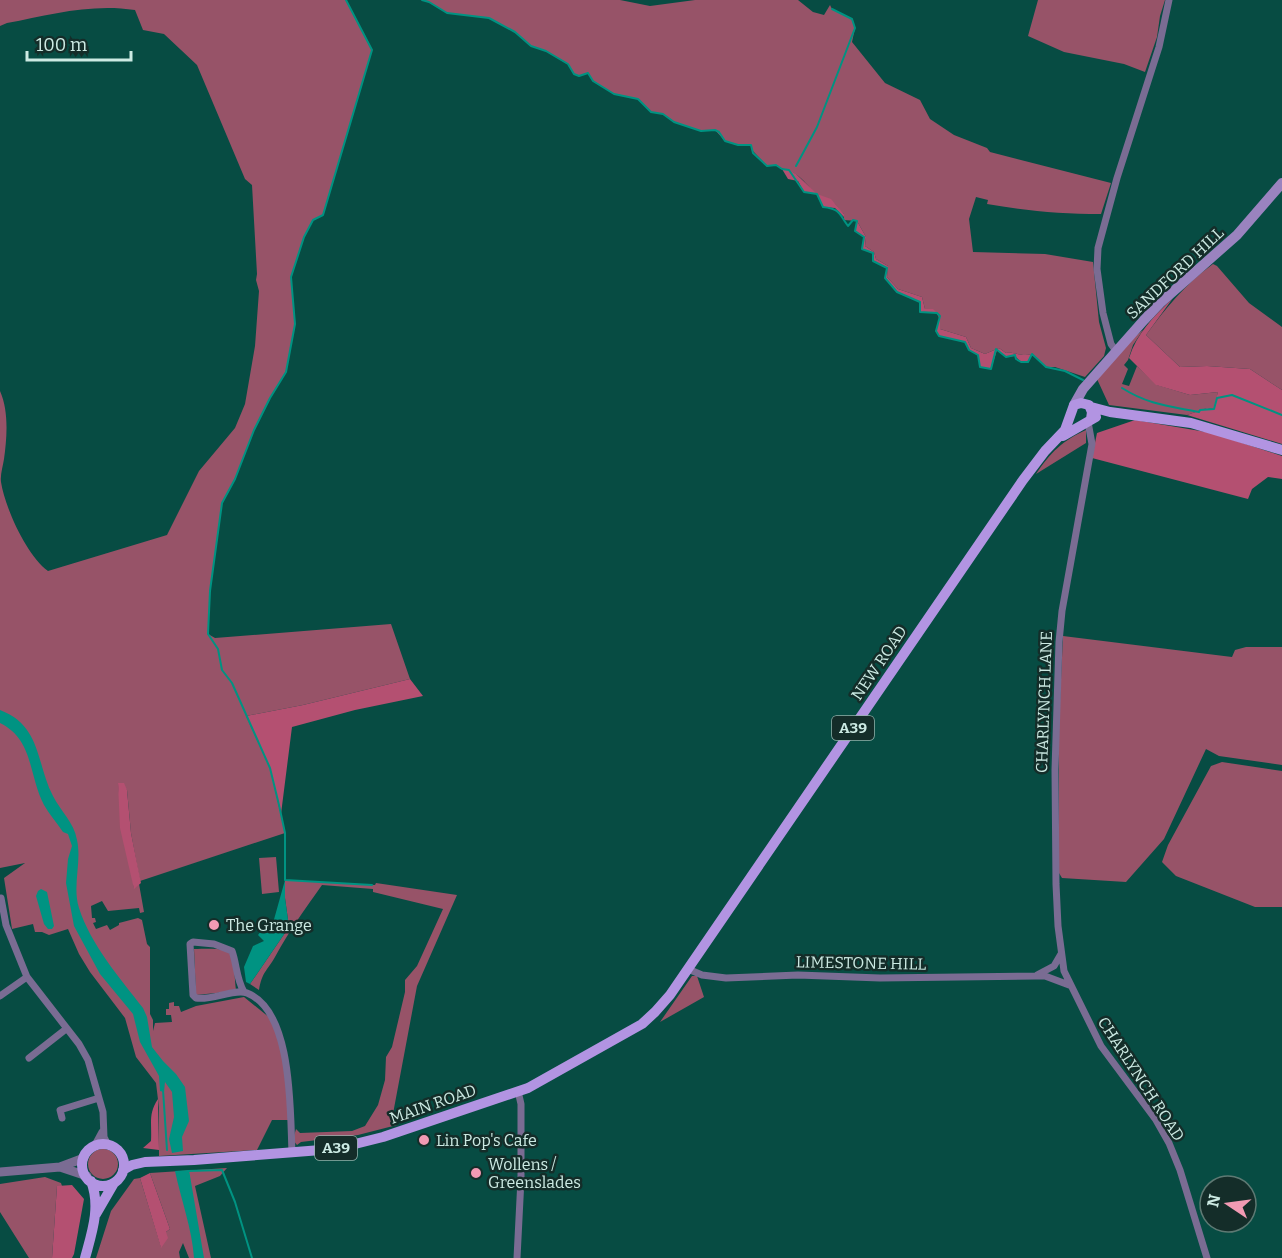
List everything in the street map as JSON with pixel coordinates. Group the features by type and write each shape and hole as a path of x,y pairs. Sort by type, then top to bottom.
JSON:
{"main road":[{"name":"SANDFORD HILL","path":"1073,410 1080,394 1088,384 1160,303 1237,235 1282,183"},
{"path":"1088,384 1088,416"},
{"path":"1088,416 1081,403 1073,410 1074,421 1110,412 1191,423 1282,450"},
{"name":"NEW ROAD","path":"1059,438 1069,423 1073,410"},
{"name":"NEW ROAD","path":"688,969 1023,480 1045,451 1088,416"},
{"name":"MAIN ROAD","path":"123,1170 145,1162 174,1162 347,1146 383,1137 518,1091 547,1078 642,1024 663,1004 688,969"},
{"path":"85,1258 96,1214 96,1197 83,1169 84,1158 88,1150 95,1145"},
{"name":"A39","path":"95,1145 113,1148"},
{"path":"96,1214 123,1170 123,1158 113,1148"},
{"name":"MAIN ROAD","path":"113,1148 145,1162"},
{"path":"89,1179 99,1185 114,1183"}],"street":[{"path":"1116,351 1111,344 1103,313 1098,248 1114,188 1159,47 1169,0"},
{"name":"CHARLYNCH LANE","path":"1070,985 1061,954 1055,852 1059,642 1062,611 1092,444 1088,416"},
{"path":"1,898 3,926 27,977 88,1059 103,1112 104,1137 113,1148"},
{"path":"244,992 196,998 193,995 190,944 193,942 214,944 232,951 238,981 244,992 265,1006 279,1037 287,1068 291,1102 292,1152"},
{"path":"1035,976 1047,971 1061,954"},
{"name":"LIMESTONE HILL","path":"688,969 702,975 726,978 798,975 880,978 1045,976 1070,985"},
{"path":"0,996 27,977"},
{"name":"CHARLYNCH ROAD","path":"1070,985 1101,1046 1166,1137 1180,1170 1207,1258"},
{"path":"29,1058 66,1029"},
{"path":"517,1258 521,1179 521,1104 518,1091"},
{"path":"62,1118 60,1110 99,1098"},
{"path":"95,1145 103,1129"},
{"path":"0,1172 60,1167 84,1158"},
{"path":"60,1167 89,1179"}],"shaded area":[{"path":"0,0 346,0 372,50 323,215 313,220 304,237 291,277 295,324 286,372 254,430 235,479 222,503 210,591 208,634 215,638 391,624 410,679 303,705 246,716 270,768 285,833 140,881 131,833 127,790 118,783 134,888 139,884 144,912 140,913 139,908 108,911 102,901 91,906 96,929 107,925 110,930 119,923 138,918 142,920 147,944 150,947 150,1014 153,1020 153,1031 155,1023 172,1022 171,1015 166,1015 166,1009 169,1009 169,1003 174,1002 174,1006 179,1006 181,1012 196,1006 244,997 270,1018 281,1036 291,1120 272,1120 257,1150 159,1156 159,1108 156,1083 136,1057 125,1018 90,972 68,929 49,935 35,932 33,924 12,929 4,878 25,863 0,868 0,391 5,407 6,425 1,476 3,493 18,531 32,554 48,571 167,535 199,471 235,428 245,404 255,346 259,291 256,280 252,185 245,179 197,65 164,34 143,30 135,10 86,9 0,26"},
{"path":"422,0 620,0 650,6 695,0 798,0 813,12 824,15 830,5 832,9 852,19 855,28 852,42 885,83 920,100 930,119 954,135 987,148 990,152 1111,183 1101,214 1016,209 987,204 988,200 976,197 969,219 973,252 1045,254 1093,262 1099,322 1106,348 1104,356 1085,377 1055,367 1046,367 1032,354 1006,353 999,348 985,354 971,348 966,337 940,329 938,315 925,309 922,297 898,289 887,277 888,266 876,259 874,252 865,246 866,237 857,221 844,220 844,214 835,204 814,192 794,173 776,165 767,166 753,151 751,145 738,145 725,141 715,130 701,131 674,122 663,114 651,112 638,99 614,94 593,81 588,73 579,76 574,74 568,64 546,51 531,46 515,32 489,18 447,13"},
{"path":"1038,0 1165,0 1157,37 1145,72 1124,64 1064,52 1028,36"},
{"path":"782,169 796,174 817,194 804,192 798,181 788,179"},
{"path":"817,194 831,199 844,217 835,208 823,207"},
{"path":"857,221 866,237 865,246 874,252 876,259 888,266 887,277 898,289 922,297 925,309 933,309 937,313 920,312 920,302 897,292 885,278 887,268 873,261 873,253 862,249 864,237 855,231"},
{"path":"1213,264 1249,303 1282,327 1282,390 1250,369 1180,367 1146,335 1176,297"},
{"path":"1173,298 1146,335 1180,367 1250,369 1282,390 1282,444 1187,415 1207,408 1213,409 1218,392 1190,395 1156,385 1129,358 1141,333"},
{"path":"940,316 940,329 966,337 971,348 985,354 999,348 1006,353 1032,354 1028,362 1021,362 1015,356 1006,357 997,350 991,369 980,367 978,355 969,350 965,342 939,336 936,331"},
{"path":"1143,330 1124,365 1128,369 1122,384 1129,386 1137,366 1157,385 1190,395 1218,392 1214,409 1207,408 1187,415 1109,405 1097,379 1127,343"},
{"path":"1135,420 1212,433 1282,456 1282,479 1268,477 1252,489 1248,499 1092,458 1097,433"},
{"path":"1086,430 1086,443 1036,474 1058,448 1070,438"},
{"path":"1063,636 1232,657 1235,650 1246,647 1282,647 1282,765 1219,756 1206,749 1164,839 1126,882 1062,878 1059,873 1059,722"},
{"path":"410,679 423,696 355,710 292,727 281,814 270,768 246,716 303,705"},
{"path":"0,710 14,717 31,736 53,796 73,828 78,848 77,900 84,922 106,960 143,1008 147,1017 152,1047 185,1087 189,1121 182,1137 183,1151 172,1153 169,1139 174,1117 172,1092 165,1082 164,1092 160,1091 159,1076 140,1042 133,1014 100,974 74,926 66,883 68,859 72,846 68,834 63,832 44,805 25,748 11,730 0,723"},
{"path":"1222,762 1282,771 1282,907 1255,907 1176,876 1162,862 1168,845 1211,766"},
{"path":"118,783 124,783 127,790 131,833 141,883 134,889 120,828"},
{"path":"276,857 279,892 262,894 259,858"},
{"path":"285,880 375,885 376,883 457,895 417,986 392,1119 397,1125 358,1135 301,1142 297,1145 293,1140 296,1129 300,1133 352,1131 365,1126 378,1105 385,1080 386,1057 392,1047 405,992 405,980 417,966 443,909 373,892 373,889 322,885 265,972 259,990 250,984 289,927"},
{"path":"285,880 289,927 250,984 246,982 244,967 253,946 264,941 258,935 267,923 273,923"},
{"path":"41,889 47,892 54,926 52,929 48,929 44,924 36,896"},
{"path":"194,949 219,949 230,954 233,959 236,991 196,995"},
{"path":"692,976 697,976 704,997 660,1022"},
{"path":"158,1099 159,1150 143,1148 151,1141 152,1114"},
{"path":"103,1149 114,1153 118,1164 114,1175 103,1179 92,1175 88,1164 92,1153"},
{"path":"227,1168 220,1176 195,1186 211,1258 189,1258 183,1243 179,1252 180,1258 96,1258 111,1211 134,1179 140,1178 161,1247 166,1232 170,1229 150,1173"},
{"path":"189,1170 204,1258 194,1258 189,1225 175,1171"},
{"path":"150,1173 170,1229 166,1232 168,1238 161,1248 140,1178"},
{"path":"45,1177 61,1183 62,1186 57,1186 52,1258 29,1258 0,1212 0,1184"},
{"path":"72,1185 84,1199 74,1254 72,1258 52,1258 57,1186"}],"waterway":[{"path":"346,0 372,50 323,215 313,220 304,237 291,277 295,324 286,372 254,430 235,479 222,503 210,591 208,634 218,649 222,670 232,683 270,768 285,833 285,880 372,885"},
{"path":"422,0 447,13 489,18 515,32 531,46 546,51 568,64 574,74 579,76 588,73 593,81 614,94 638,99 651,112 663,114 674,122 701,131 715,130 725,141 738,145 751,145 753,153 767,166 776,165 789,170 804,192 817,194 823,207 836,211 848,226 853,220 857,221 855,231 864,237 862,249 873,253 873,261 887,268 885,278 897,292 920,302 920,312 937,313 940,316 936,331 939,336 965,342 969,350 978,355 980,367 991,369 996,349 1006,357 1015,355 1016,359 1021,362 1028,362 1032,354 1046,367 1065,371 1083,380"},
{"path":"796,166 817,127 855,28 852,19 832,9"},
{"path":"1122,388 1150,401 1199,412 1214,409 1217,398 1232,395 1282,415"},
{"path":"163,1090 167,1150"},
{"path":"188,1171 222,1170 235,1202 252,1258"}],"place":[{"name":"The Grange","path":"214,925"},
{"name":"Lin Pop's Cafe","path":"424,1140"},
{"name":"Wollens / Greenslades","path":"476,1173"}]}
